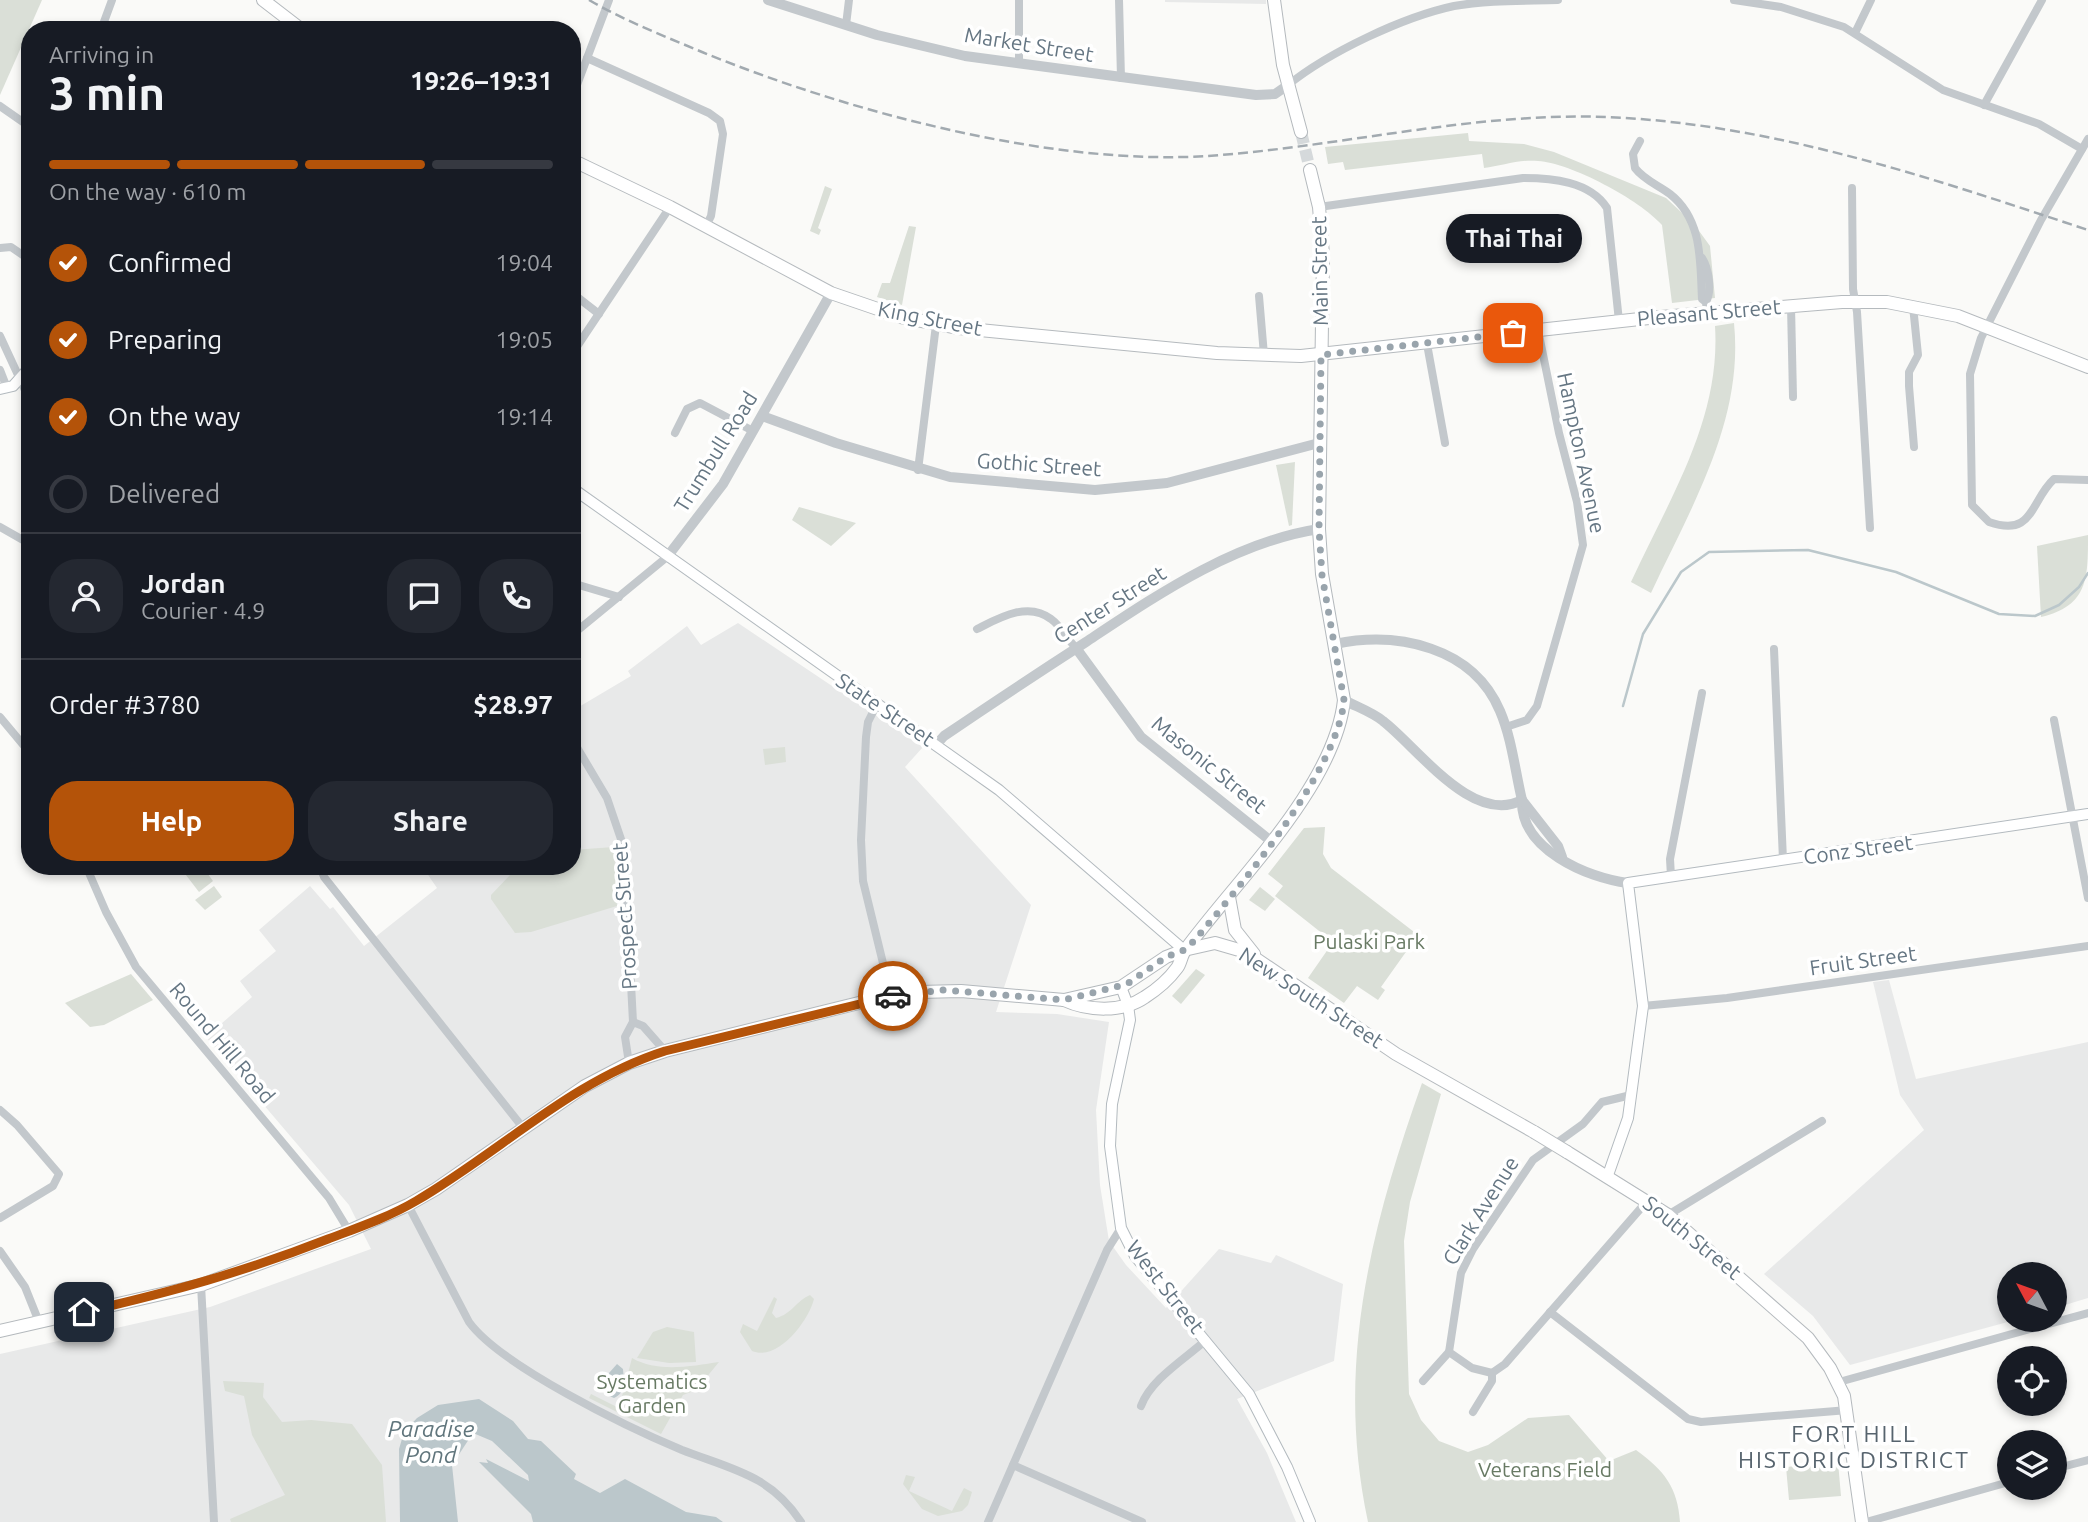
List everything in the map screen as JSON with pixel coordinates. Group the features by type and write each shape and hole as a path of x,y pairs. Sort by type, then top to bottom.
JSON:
{"main road":[{"path":"263,0 287,21"},
{"path":"1274,0 1288,85 1301,132"},
{"name":"King Street","path":"581,164 670,207 831,293 901,317 936,325 1264,355 1321,355"},
{"name":"Main Street","path":"1128,1004 1144,998 1178,968 1184,950 1229,897 1303,797 1322,764 1338,727 1344,700 1322,575 1319,529 1323,254 1319,206 1310,170"},
{"name":"Pleasant Street","path":"1321,355 1619,321 1707,307 1855,302 1913,305 1987,327 2088,367"},
{"path":"3,388 21,379"},
{"name":"State Street","path":"581,495 1021,808 1184,950"},
{"name":"Conz Street","path":"1628,883 2088,814"},
{"path":"1608,1175 1624,1135 1643,1006 1628,883"},
{"path":"1229,897 1235,930 1262,962"},
{"name":"New South Street","path":"1184,950 1221,943 1262,962 1396,1054"},
{"name":"Main Street","path":"1121,987 1166,957 1184,950"},
{"path":"0,1331 201,1284 349,1231 408,1205 585,1086 629,1063 665,1051 891,996 944,990 1064,1000 1121,987"},
{"name":"West Street","path":"1121,987 1128,1004 1130,1020 1112,1104 1110,1146 1121,1228 1135,1256 1249,1394 1287,1467 1310,1522"},
{"path":"1064,1000 1078,1007 1098,1008 1128,1004"},
{"name":"South Street","path":"1396,1054 1648,1200 1808,1338 1839,1382 1848,1410 1864,1522"}],"street":[{"path":"104,21 112,0"},
{"path":"581,74 609,0"},
{"name":"Market Street","path":"768,0 846,26 957,54 1121,79 1256,95 1275,94 1288,85"},
{"path":"846,26 849,0"},
{"path":"1019,0 1019,64"},
{"path":"1119,0 1121,79"},
{"path":"1288,85 1300,75 1369,38 1456,3 1558,0"},
{"path":"1734,0 1755,1 1808,14 1855,33 1932,84 2054,131 2082,149"},
{"path":"1855,33 1871,0"},
{"path":"1984,105 2042,0"},
{"path":"587,58 709,113 720,121 723,139 711,216 706,226"},
{"path":"0,106 21,121"},
{"path":"2088,139 1987,327 1970,374 1972,505 1976,512 1996,525 2014,525 2029,517 2044,488 2054,479 2088,480"},
{"path":"1640,141 1633,154 1635,168 1672,196 1684,209 1696,233 1702,258 1699,265 1702,299 1707,307"},
{"path":"1319,206 1538,178 1583,188 1602,201 1608,214 1619,321"},
{"path":"1852,188 1855,302 1870,528"},
{"path":"581,341 670,207"},
{"path":"0,248 11,247 21,254"},
{"name":"Trumbull Road","path":"581,628 667,557 723,484 831,293"},
{"path":"1259,296 1264,355"},
{"path":"581,300 599,314"},
{"path":"1913,305 1917,355 1909,372 1909,386 1914,447"},
{"path":"1791,306 1793,397"},
{"path":"918,470 936,325"},
{"name":"Hampton Avenue","path":"1506,727 1527,720 1537,706 1582,550 1577,502 1559,433 1538,330"},
{"path":"0,336 21,382"},
{"path":"1427,344 1445,443"},
{"path":"0,370 3,388"},
{"path":"675,433 687,409 700,403 753,431"},
{"name":"Gothic Street","path":"762,416 918,470 984,482 1095,490 1167,483 1319,443"},
{"path":"0,527 21,539"},
{"name":"Center Street","path":"936,745 944,736 1130,612 1220,562 1294,533 1319,529"},
{"path":"581,586 619,597"},
{"path":"978,629 1013,612 1042,614 1053,620 1076,648"},
{"path":"1335,644 1363,638 1396,640 1418,644 1457,659 1485,685 1506,727 1522,800 1521,813 1532,831 1552,854 1563,857 1589,873 1628,883"},
{"name":"Masonic Street","path":"1076,648 1141,737 1271,841"},
{"path":"1774,649 1783,860"},
{"path":"1671,876 1670,859 1702,693"},
{"path":"1344,700 1384,722 1442,775 1474,799 1496,806 1513,805 1522,800"},
{"path":"877,704 868,722 866,737 861,854 866,894 891,996"},
{"path":"0,717 21,742"},
{"path":"2054,720 2088,898"},
{"name":"Prospect Street","path":"581,754 607,798 624,848 633,1022 625,1037 629,1063"},
{"name":"Round Hill Road","path":"90,875 106,912 136,967 329,1198 349,1231"},
{"path":"323,875 392,966 524,1129"},
{"name":"Fruit Street","path":"1643,1006 1789,989 2088,946"},
{"path":"633,1022 643,1026 665,1051"},
{"name":"Clark Avenue","path":"1450,1352 1461,1273 1473,1249 1534,1160 1583,1124 1602,1102 1631,1095"},
{"path":"0,1110 33,1142 59,1174 53,1186 0,1218"},
{"path":"1668,1215 1822,1121"},
{"path":"1492,1373 1505,1364 1648,1200"},
{"path":"408,1205 469,1322 483,1339 542,1378 648,1434 765,1483 792,1506 801,1522"},
{"path":"988,1522 1107,1250 1121,1228"},
{"path":"0,1251 25,1287 39,1322"},
{"path":"201,1284 214,1522"},
{"path":"1549,1312 1688,1419 1701,1422 1848,1410"},
{"path":"1839,1382 2088,1313"},
{"path":"1141,1406 1144,1396 1156,1383 1206,1340"},
{"path":"1423,1381 1450,1352 1463,1363 1492,1373"},
{"path":"1473,1412 1492,1381 1492,1373"},
{"path":"2067,1466 2088,1460"},
{"path":"1013,1465 1142,1522"},
{"path":"1864,1522 1997,1485"}],"shaded area":[{"path":"1266,0 1266,4 1165,2"},
{"path":"738,623 923,747 905,767 1031,905 996,1012 1057,1014 1109,1022 1096,1110 1100,1185 1109,1241 1126,1265 1166,1308 1219,1249 1271,1263 1276,1255 1343,1284 1334,1361 1237,1399 1267,1453 1296,1522 0,1522 0,1354 210,1307 371,1249 349,1205 206,1037 252,997 240,981 276,951 259,930 310,886 330,909 333,907 364,946 437,888 428,875 581,875 581,706 631,676 628,671 687,626 701,645"},
{"path":"1889,980 1916,1079 2088,1042 2088,1298 2067,1304 2067,1262 1997,1262 1997,1325 1850,1365 1813,1316 1764,1274 1924,1130 1900,1095 1873,982"}],"green space":[{"path":"0,0 42,0 33,21 21,21 21,48 0,95"},
{"path":"1468,133 1469,141 1524,144 1554,152 1666,198 1694,224 1710,246 1715,298 1672,303 1662,225 1622,194 1568,168 1531,161 1484,168 1482,154 1345,170 1343,162 1328,164 1325,147"},
{"path":"825,186 832,189 818,228 821,230 819,235 810,231"},
{"path":"909,226 916,227 902,305 877,297 882,283 890,283"},
{"path":"1734,323 1735,359 1723,429 1697,496 1651,593 1631,582 1676,489 1701,426 1715,361 1715,326"},
{"path":"1295,462 1292,525 1289,526 1276,465"},
{"path":"799,507 856,523 831,546 792,520"},
{"path":"2088,535 2086,577 2077,598 2057,612 2041,617 2037,546"},
{"path":"785,747 786,762 765,765 763,749"},
{"name":"Pulaski Park","path":"1325,827 1323,854 1331,868 1418,935 1381,987 1385,990 1378,1000 1357,986 1344,1003 1308,978 1333,942 1275,896 1283,886 1268,874 1304,828"},
{"path":"614,847 617,906 531,932 515,933 491,899 491,895 510,875 581,875 581,849"},
{"path":"186,875 209,875 213,881 199,892"},
{"path":"214,886 222,897 205,910 195,900"},
{"path":"1260,887 1275,899 1265,911 1249,900"},
{"path":"1196,969 1205,975 1181,1004 1172,996"},
{"path":"131,974 153,1000 104,1025 90,1027 65,1003"},
{"name":"Veterans Field","path":"1422,1083 1441,1094 1410,1202 1404,1241 1409,1394 1421,1420 1439,1441 1468,1452 1488,1445 1528,1418 1569,1415 1609,1461 1636,1450 1654,1465 1673,1490 1680,1522 1368,1522 1359,1464 1355,1408 1363,1299 1387,1192"},
{"path":"810,1295 814,1299 811,1308 791,1337 772,1350 762,1353 752,1351 740,1332 743,1324 757,1331 774,1297 777,1299 772,1313 776,1318 786,1314"},
{"path":"667,1327 694,1332 696,1362 669,1363 637,1358 653,1332"},
{"name":"Systematics Garden","path":"632,1358 642,1363 664,1367 719,1362 696,1390 683,1395 661,1434 589,1398 591,1394 619,1408"},
{"path":"223,1381 264,1383 263,1397 282,1422 311,1420 352,1424 382,1465 386,1522 231,1522 230,1519 285,1495 252,1435 244,1396 225,1391"},
{"path":"1838,1462 1841,1496 1789,1500 1786,1467"},
{"path":"906,1475 915,1477 909,1491 952,1511 964,1488 972,1492 968,1505 962,1511 938,1516 922,1509 903,1484"}],"water":[{"path":"617,1364 623,1369 624,1382 621,1393 614,1398 607,1395 603,1388 609,1373"},
{"name":"Paradise Pond","path":"479,1399 513,1421 528,1439 541,1441 576,1474 574,1479 600,1493 625,1479 686,1512 716,1517 723,1522 533,1522 531,1514 479,1462 488,1463 486,1459 529,1481 528,1475 492,1441 473,1433 452,1465 458,1522 400,1522 399,1449 404,1432 417,1418 438,1405"}],"waterway":[{"path":"1623,706 1643,634 1681,572 1709,552 1808,550 1896,572 1999,614 2035,616 2059,605 2079,587 2088,573"}],"tunnel":[{"path":"1301,132 1310,170"}],"railway":[{"path":"589,0 702,52 820,95 950,130 1016,143 1146,157 1207,156 1507,120 1607,117 1669,122 1731,130 1851,157 1970,191 2088,230"}],"way so far":[{"path":"893,996 944,990 1064,1000 1121,987 1193,942 1303,797 1334,738 1343,711 1344,700 1322,575 1319,529 1321,355 1513,333"}],"place":[{"name":"Thai Thai","path":"1513,333"}],"district":[{"name":"FORT HILL HISTORIC DISTRICT","path":"1854,1447"}],"route":[{"path":"84,1312 239,1273 408,1205 449,1181 563,1100 629,1063 665,1051 893,996"}]}
